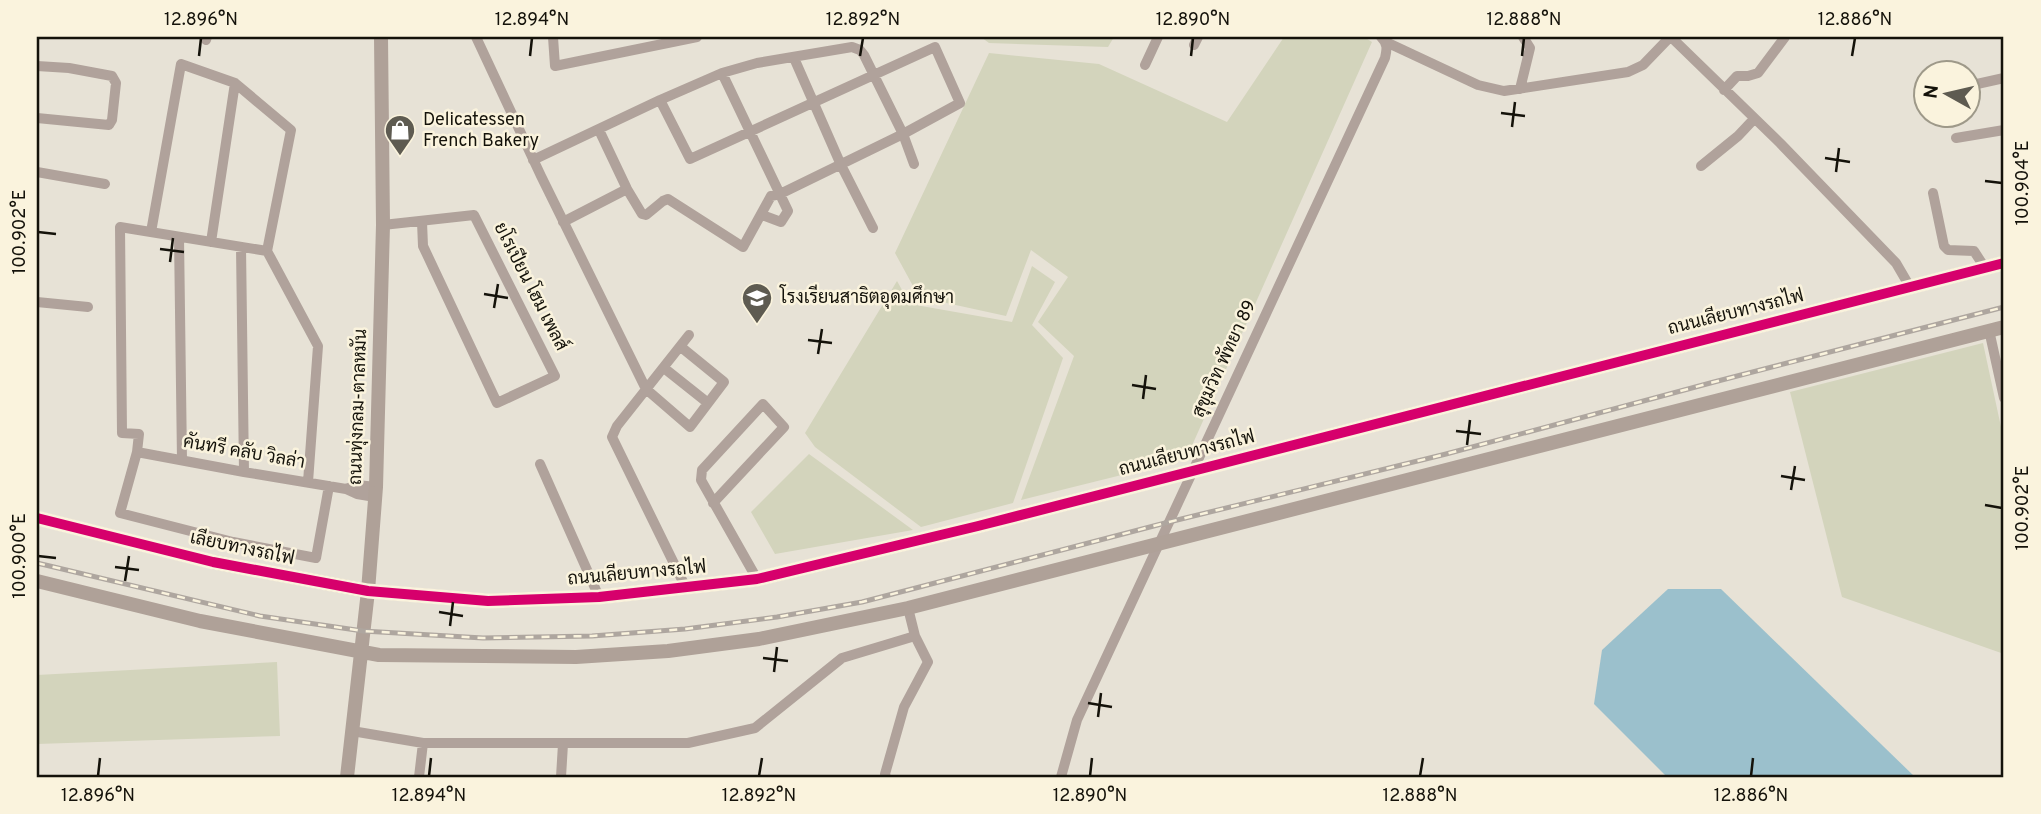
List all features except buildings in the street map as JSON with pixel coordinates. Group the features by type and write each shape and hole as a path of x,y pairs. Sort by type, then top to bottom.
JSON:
{"street":[{"name":"ถนนทุ่งกลม-ตาลหมัน","path":"347,777 368,590 375,492 383,225 381,37"},
{"path":"476,37 533,160 646,389 690,428 724,382 681,347"},
{"path":"553,37 555,66 697,37"},
{"path":"626,37 627,51"},
{"path":"1145,65 1158,37"},
{"path":"1520,89 1530,48 1523,37"},
{"path":"1383,39 1478,85 1504,91 1628,72 1643,65 1671,37 1896,263 1910,287"},
{"path":"1724,90 1737,76 1759,73 1785,37"},
{"name":"สุขุมวิท พัทยา 89","path":"1061,777 1077,720 1385,58 1387,49 1383,39"},
{"path":"599,130 642,214 646,215 668,199 743,247 762,215 763,206 771,196 903,134 960,103 935,47 690,159 660,100"},
{"path":"533,160 722,73 757,63 856,48 864,55 874,74 903,134 914,164"},
{"path":"794,58 813,104 873,228"},
{"path":"151,232 181,64 236,82 291,130 267,251 318,346 308,482"},
{"path":"37,66 69,68 112,76 116,83 112,120 109,125 37,118"},
{"path":"722,73 788,211 781,222 762,215"},
{"path":"1982,83 2004,78"},
{"path":"211,242 236,82"},
{"path":"1701,166 1738,136 1754,119"},
{"path":"1956,138 2004,130"},
{"path":"37,172 105,184"},
{"path":"564,222 627,189"},
{"path":"1933,192 1944,246 1948,250 1974,251 1985,268"},
{"name":"ยโรเปียน โฮม เพลส์","path":"383,225 474,215 555,376 497,403 423,246 422,222"},
{"path":"267,251 120,227 122,433 139,434 137,452 120,513 233,542 316,558 328,486"},
{"path":"179,237 182,460"},
{"path":"241,247 244,472"},
{"name":"ถนนเลียบทางรถไฟ","path":"368,590 488,601 599,597 757,579 978,526 2004,263"},
{"path":"37,302 88,307"},
{"path":"37,581 200,621 360,653 576,657 668,651 759,639 908,608 2004,327"},
{"path":"1989,330 2004,398"},
{"path":"686,588 612,437 617,426 690,335"},
{"path":"664,368 708,403"},
{"path":"713,503 784,427 763,404 702,470 700,477 713,503 757,579"},
{"name":"คันทรี คลับ วิลล่า","path":"137,452 346,489 357,485 375,492"},
{"path":"540,464 599,597"},
{"name":"เลียบทางรถไฟ","path":"37,518 213,562 368,590"},
{"path":"886,777 904,707 928,662 915,636 908,608"},
{"path":"352,731 423,743 688,743 755,728 842,658 915,636"},
{"path":"419,777 423,743"},
{"path":"561,777 563,744"}],"green space":[{"path":"981,37 1114,37 1108,47 989,43"},
{"path":"1284,37 1364,37 1372,42 1186,459 1021,500 1074,356 1038,322 1068,277 1031,250 1006,316 919,297 895,253 989,53 1099,64 1227,122"},
{"path":"1032,266 1055,282 1032,325 1063,358 1013,503 921,527 815,447 805,433 897,281 910,304 1012,322"},
{"path":"1983,343 2004,441 2004,654 1842,597 1790,392"},
{"path":"809,454 913,530 775,554 751,512"},
{"path":"277,662 280,736 37,744 37,675"}],"water":[{"path":"1668,589 1721,589 1915,777 1667,777 1594,704 1602,650"}],"railway":[{"path":"37,563 260,616 363,631 483,638 592,636 685,629 862,602 1169,522 1446,454 2004,307"}],"cycle path":[{"path":"37,518 213,562 368,591 488,601 599,597 757,579 978,526 2004,263"}],"place":[{"name":"Delicatessen French Bakery","path":"400,157"},
{"name":"โรงเรียนสาธิตอุดมศึกษา","path":"757,325"}]}
